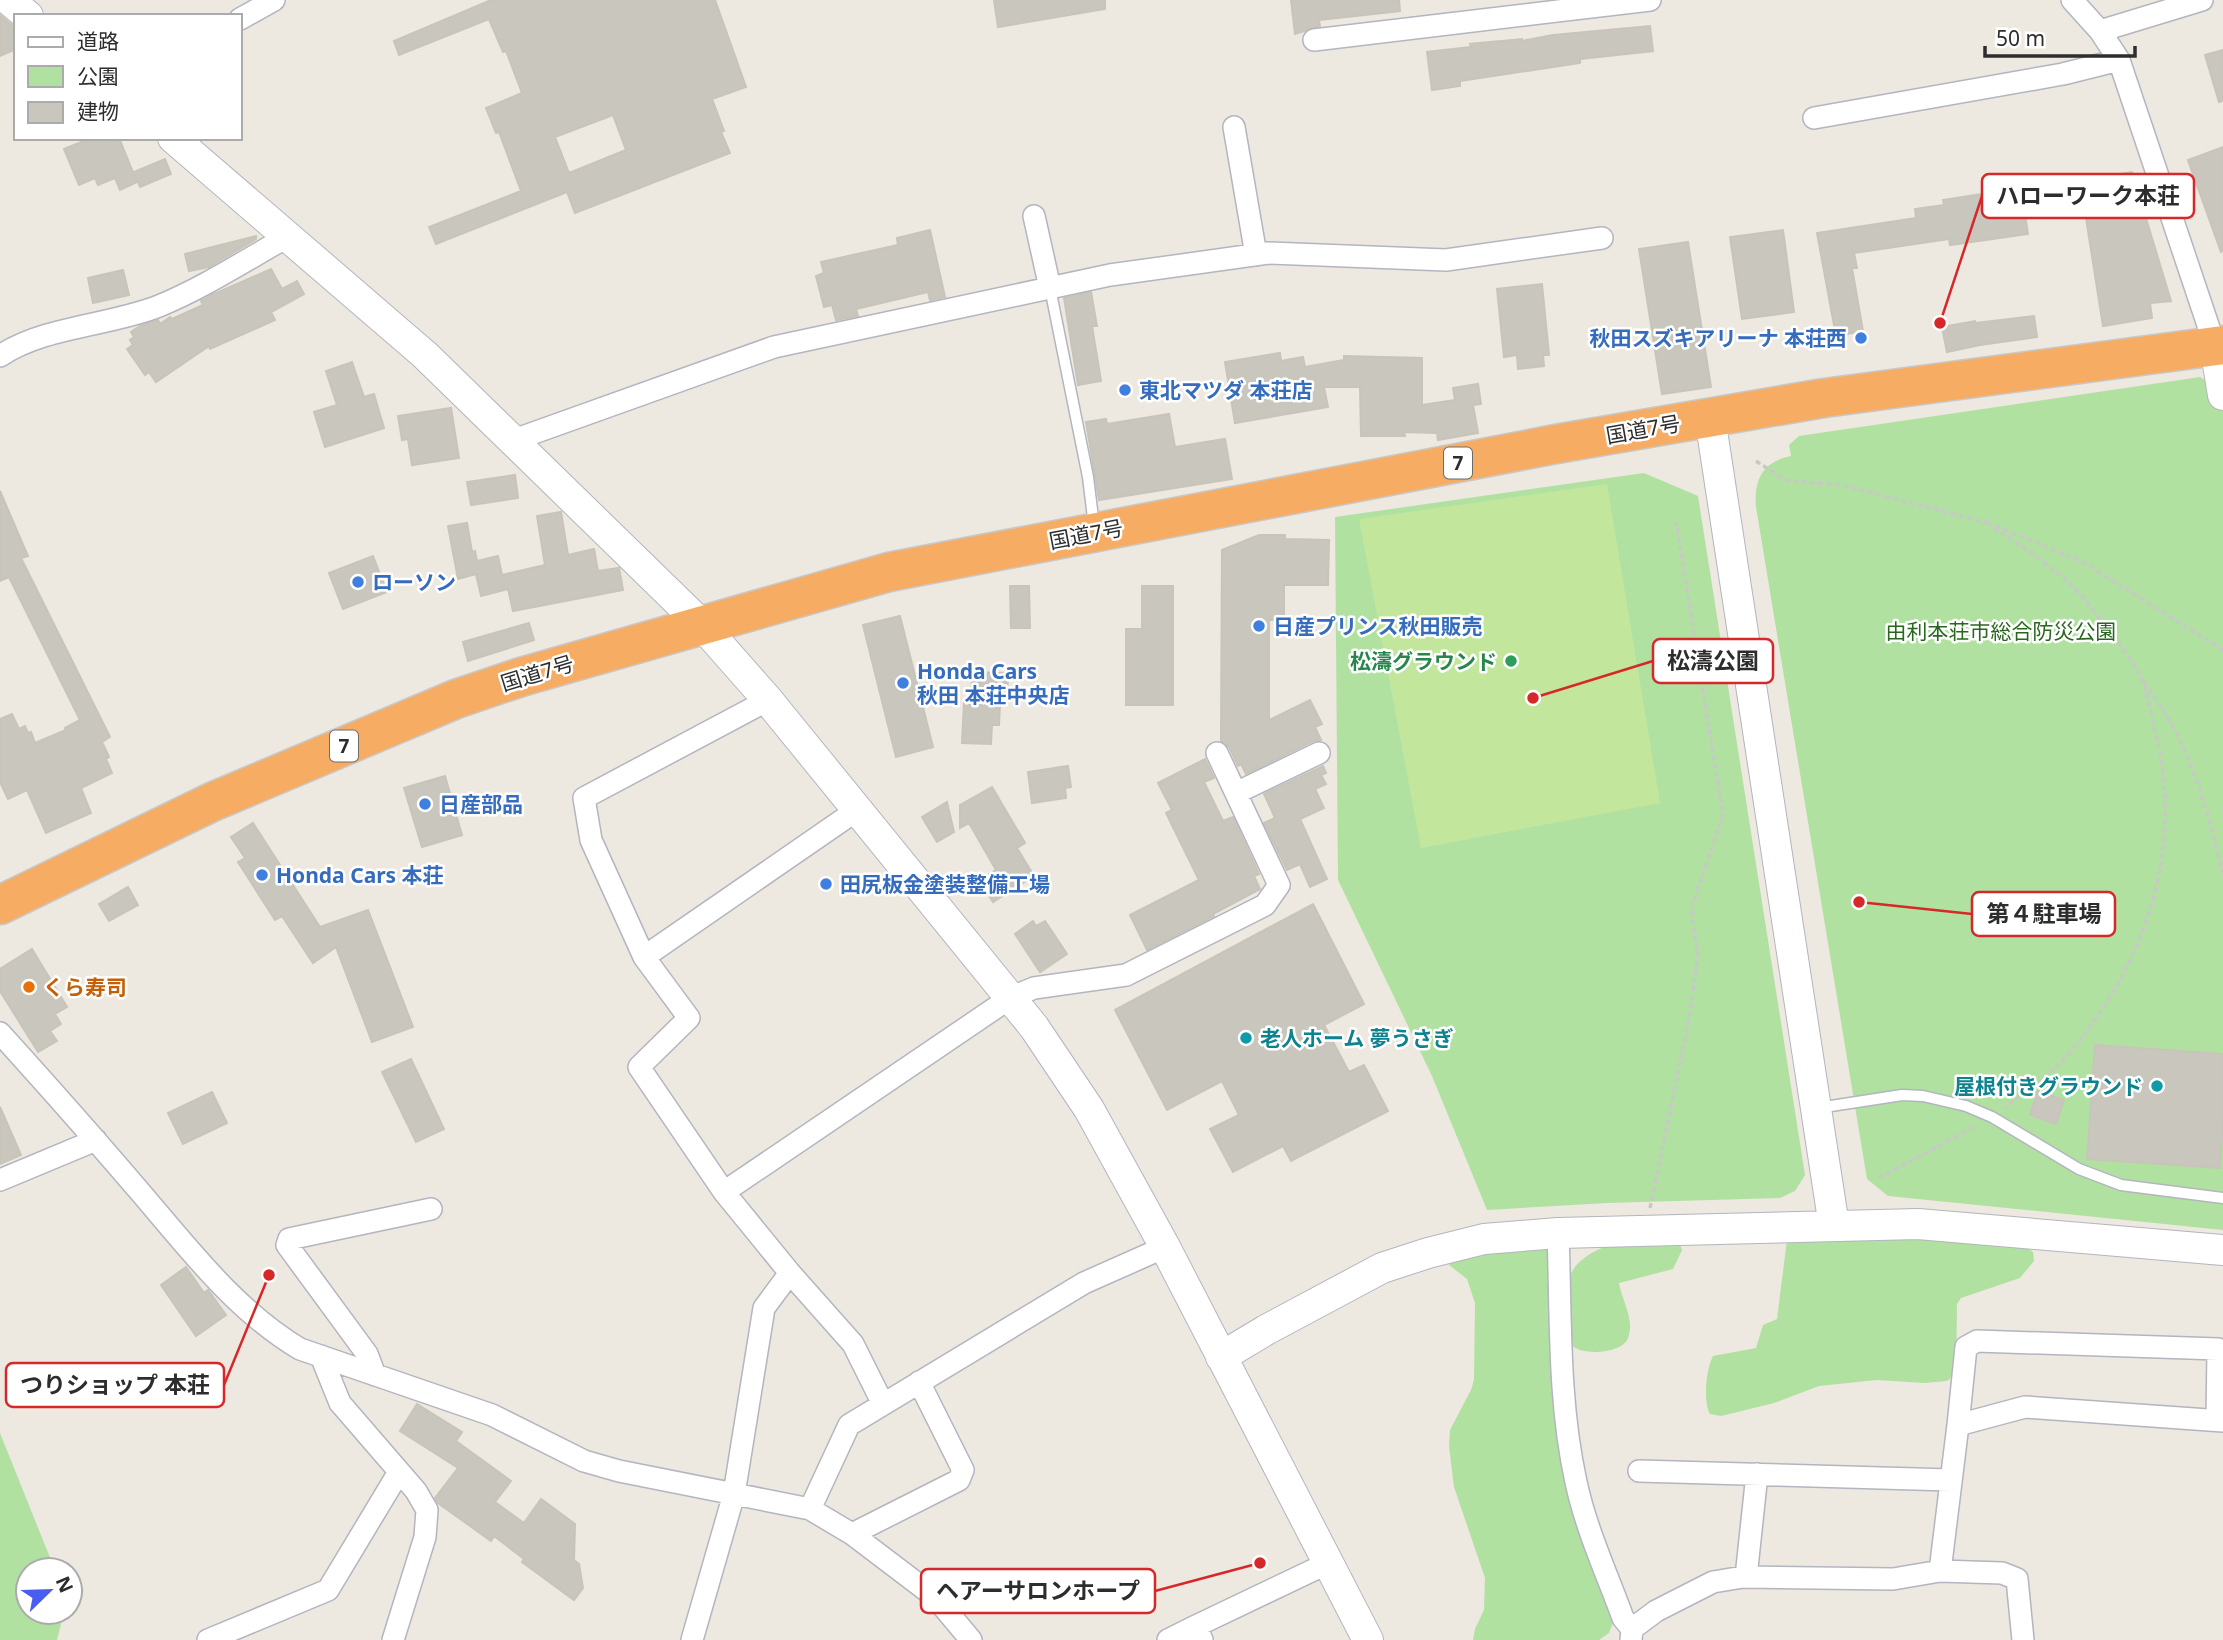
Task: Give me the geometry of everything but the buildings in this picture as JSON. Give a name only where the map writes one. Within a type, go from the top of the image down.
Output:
[{"type":"highway","name":"国道7号","points":[[2,897],[212,802],[456,699],[701,624],[889,572],[1556,444],[1824,398],[2219,346]]},
{"type":"street","points":[[9,0],[26,14]]},
{"type":"street","points":[[242,18],[274,0]]},
{"type":"street","points":[[1314,40],[1650,0]]},
{"type":"street","points":[[2072,0],[2100,32],[2119,60],[2219,346],[2223,395]]},
{"type":"street","points":[[2100,32],[2202,0]]},
{"type":"street","points":[[1814,118],[2063,74],[2119,60]]},
{"type":"street","points":[[1234,127],[1256,255]]},
{"type":"street","points":[[175,140],[425,355],[701,624],[768,700],[1034,1027],[1089,1109],[1165,1247],[1368,1640]]},
{"type":"street","points":[[1034,216],[1050,288]]},
{"type":"street","points":[[0,356],[16,346],[160,305],[287,237]]},
{"type":"street","points":[[514,440],[774,347],[1110,275],[1268,253],[1446,260],[1602,239]]},
{"type":"street","points":[[1710,418],[1834,1226]]},
{"type":"street","points":[[768,700],[584,798],[591,840],[644,957],[689,1018],[639,1067],[724,1192],[853,1344],[883,1404]]},
{"type":"street","points":[[724,1192],[1010,998],[1034,988],[1126,975],[1265,905],[1279,885],[1217,753]]},
{"type":"street","points":[[1236,793],[1319,753]]},
{"type":"street","points":[[644,957],[857,810]]},
{"type":"street","points":[[0,1033],[213,1276],[278,1336],[300,1349],[492,1415],[584,1461],[619,1471],[810,1509],[852,1534],[935,1597],[968,1639]]},
{"type":"street","points":[[0,1180],[96,1140]]},
{"type":"street","points":[[375,1375],[367,1354],[287,1245],[289,1239],[431,1209]]},
{"type":"street","points":[[1222,1357],[1301,1310],[1382,1268],[1484,1239],[1558,1233],[1918,1224],[2223,1250]]},
{"type":"street","points":[[1558,1233],[1566,1424],[1576,1484],[1592,1536],[1631,1635],[1656,1611],[1713,1582],[1746,1577],[1893,1579],[1940,1571],[2002,1573],[2017,1579],[2022,1640]]},
{"type":"street","points":[[810,1509],[849,1425],[1084,1283],[1165,1247]]},
{"type":"street","points":[[692,1640],[734,1494],[764,1308],[790,1273]]},
{"type":"street","points":[[1940,1571],[1966,1347],[1977,1341],[2220,1349],[2220,1420],[2025,1407],[1958,1426]]},
{"type":"street","points":[[321,1356],[340,1403],[416,1491],[427,1510],[425,1537],[393,1640]]},
{"type":"street","points":[[852,1534],[959,1480],[963,1470],[919,1382]]},
{"type":"street","points":[[1640,1471],[1950,1480]]},
{"type":"street","points":[[208,1640],[328,1590],[399,1472]]},
{"type":"street","points":[[1746,1577],[1757,1474]]},
{"type":"street","points":[[1168,1640],[1199,1633],[1328,1563]]},
{"type":"lane","points":[[1050,288],[1088,477],[1094,533]]},
{"type":"lane","points":[[1816,1108],[1902,1095],[1923,1096],[1966,1106],[1992,1117],[2079,1169],[2122,1185],[2223,1198]]},
{"type":"path","points":[[1756,461],[1785,480],[1841,485],[1987,523],[2083,562],[2223,650]]},
{"type":"path","points":[[1648,1217],[1689,1020],[1698,955],[1691,909],[1723,816],[1676,521]]},
{"type":"path","points":[[1987,523],[2037,557],[2072,586],[2112,635],[2141,677],[2172,726],[2195,778],[2215,839],[2223,874]]},
{"type":"path","points":[[1879,1178],[1992,1117],[2043,1079],[2069,1054],[2116,986],[2138,943],[2149,913],[2160,875],[2166,837],[2163,760],[2141,677]]},
{"type":"green space","name":"由利本荘市総合防災公園","points":[[2200,377],[2223,392],[2223,1230],[1888,1196],[1867,1179],[1756,507],[1759,481],[1773,463],[1791,456],[1789,445],[1799,436]]},
{"type":"green space","points":[[1644,473],[1698,496],[1805,1175],[1795,1191],[1780,1198],[1487,1210],[1432,1076],[1338,880],[1335,517]]},
{"type":"green space","name":"松濤グラウンド","points":[[1607,484],[1660,803],[1421,848],[1359,519]]},
{"type":"green space","points":[[1902,1238],[2026,1247],[2033,1252],[2034,1261],[2020,1278],[1961,1298],[1957,1304],[1956,1374],[1947,1381],[1924,1383],[1877,1380],[1819,1386],[1774,1403],[1721,1416],[1710,1414],[1706,1385],[1713,1356],[1756,1348],[1763,1325],[1777,1319],[1787,1240]]},
{"type":"green space","points":[[1611,1244],[1680,1244],[1682,1250],[1673,1269],[1619,1283],[1630,1324],[1628,1338],[1624,1343],[1618,1348],[1600,1352],[1582,1350],[1570,1343],[1568,1282],[1580,1261]]},
{"type":"green space","points":[[1542,1248],[1551,1252],[1558,1409],[1614,1620],[1609,1633],[1599,1640],[1473,1640],[1484,1610],[1485,1578],[1454,1487],[1449,1446],[1450,1430],[1474,1380],[1475,1303],[1467,1279],[1449,1265],[1451,1260],[1493,1251]]},
{"type":"green space","points":[[0,1433],[49,1556],[14,1556],[14,1626],[60,1626],[57,1640],[0,1640]]},
{"type":"place","name":"ハローワーク本荘","points":[[1940,323]]},
{"type":"place","name":"秋田スズキアリーナ 本荘西","points":[[1861,338]]},
{"type":"place","name":"東北マツダ 本荘店","points":[[1125,390]]},
{"type":"place","name":"ローソン","points":[[358,582]]},
{"type":"place","name":"日産プリンス秋田販売","points":[[1259,626]]},
{"type":"place","name":"松濤グラウンド","points":[[1511,661]]},
{"type":"place","name":"Honda Cars 秋田 本荘中央店","points":[[903,683]]},
{"type":"place","name":"松濤公園","points":[[1533,698]]},
{"type":"place","name":"日産部品","points":[[425,804]]},
{"type":"place","name":"Honda Cars 本荘","points":[[262,875]]},
{"type":"place","name":"田尻板金塗装整備工場","points":[[826,884]]},
{"type":"place","name":"第４駐車場","points":[[1859,902]]},
{"type":"place","name":"くら寿司","points":[[29,987]]},
{"type":"place","name":"老人ホーム 夢うさぎ","points":[[1246,1038]]},
{"type":"place","name":"屋根付きグラウンド","points":[[2157,1086]]},
{"type":"place","name":"つりショップ 本荘","points":[[269,1275]]},
{"type":"place","name":"ヘアーサロンホープ","points":[[1260,1563]]}]
